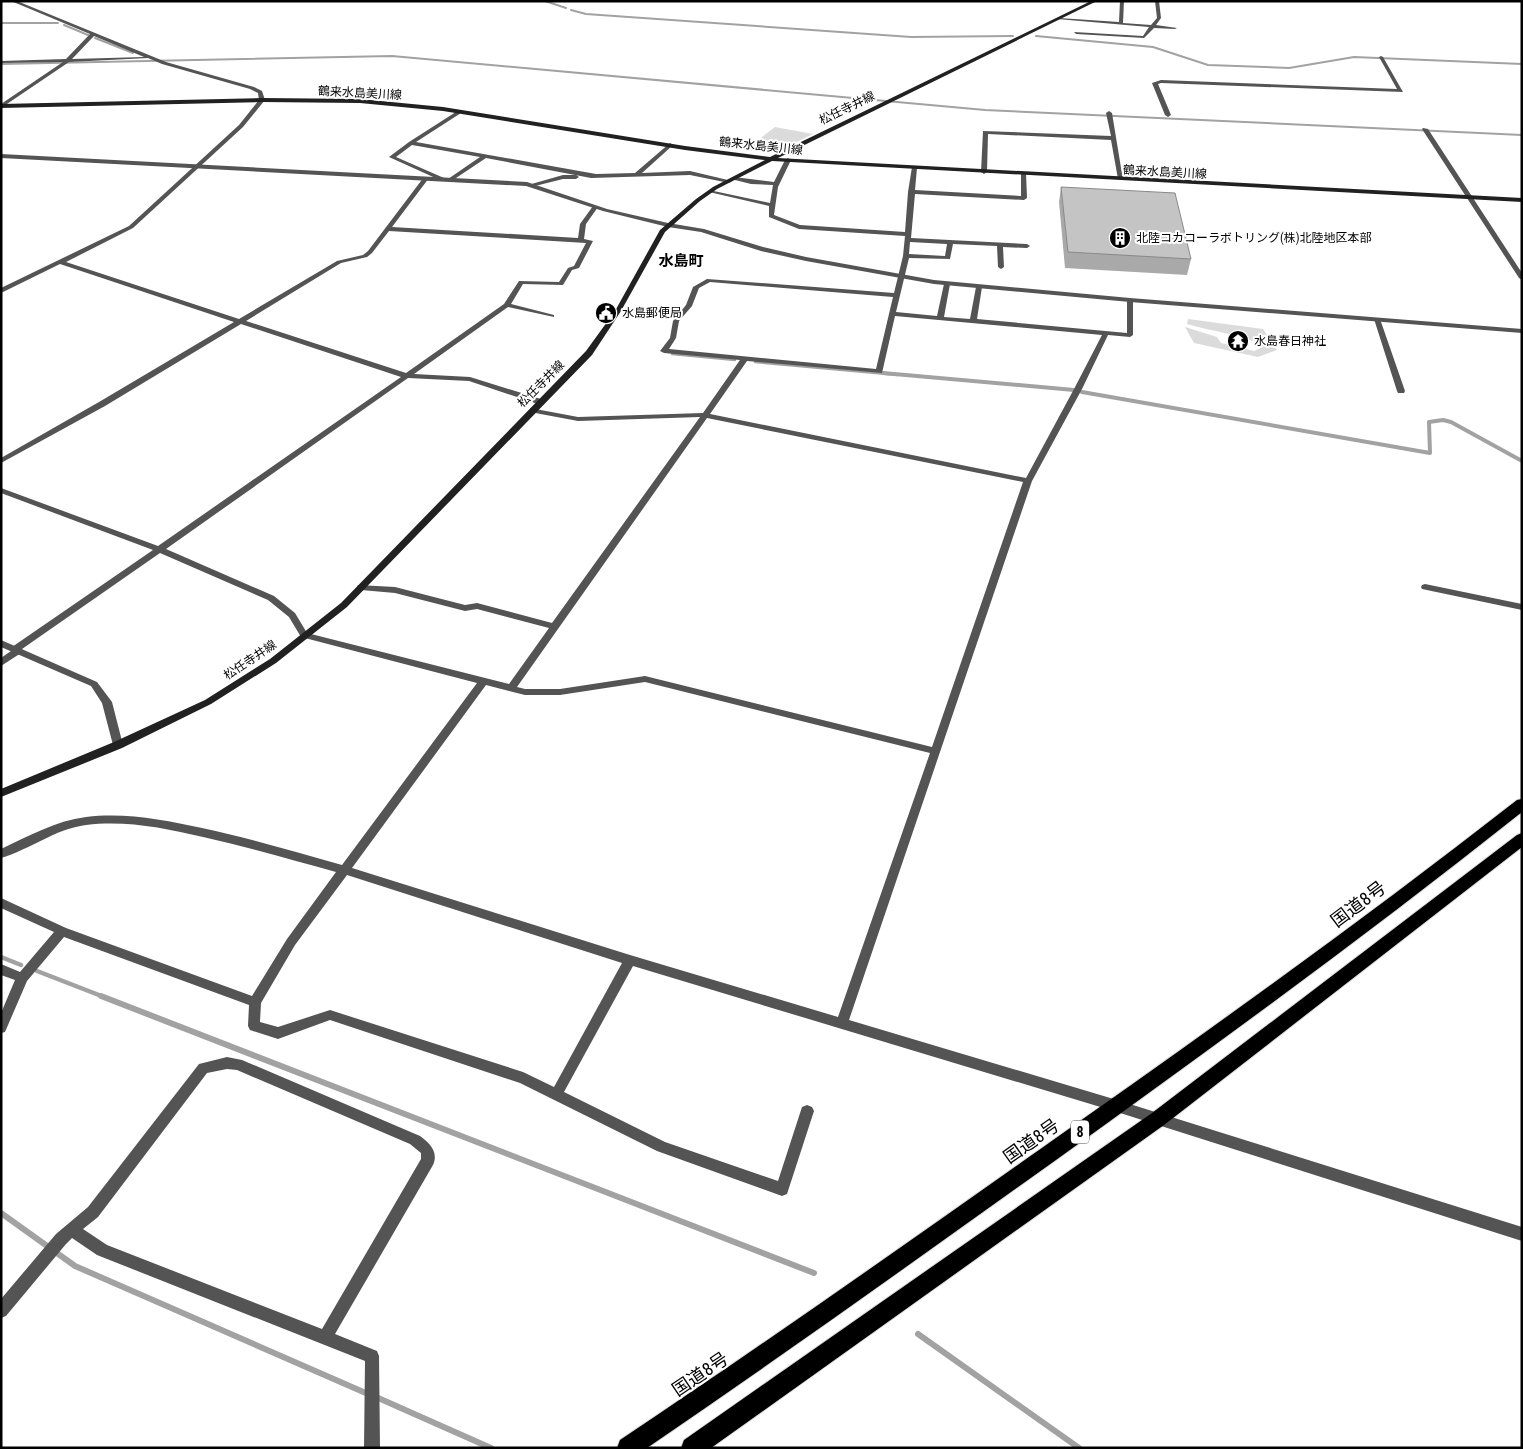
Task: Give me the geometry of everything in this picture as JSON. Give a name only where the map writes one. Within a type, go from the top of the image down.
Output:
[{"type":"highway","name":"国道8号","points":[[628,1448],[746,1369],[1117,1106],[1376,918],[1522,804]]},
{"type":"highway","name":"8","points":[[692,1448],[1158,1119],[1522,839]]},
{"type":"main road","name":"松任寺井線","points":[[1,793],[118,745],[208,702],[273,661],[344,605],[588,353],[613,318],[662,231],[711,191],[771,159],[1095,1]]},
{"type":"main road","name":"鶴来水島美川線","points":[[2,106],[262,100],[360,101],[459,112],[771,159],[1121,180],[1522,200]]},
{"type":"main road","points":[[794,148],[791,154],[803,161]]},
{"type":"main road","points":[[745,156],[754,162],[756,167]]},
{"type":"street","points":[[1,291],[131,227],[241,126],[262,100],[260,92],[252,88],[162,62],[92,35],[13,1]]},
{"type":"street","points":[[1121,24],[1122,1]]},
{"type":"street","points":[[1078,22],[1076,34],[1144,37],[1158,18],[1158,1]]},
{"type":"street","points":[[1059,19],[1078,22],[1175,28]]},
{"type":"street","points":[[2,106],[66,62],[92,35]]},
{"type":"street","points":[[1168,116],[1155,83],[1161,81],[1401,91],[1381,58]]},
{"type":"street","points":[[1,62],[154,59]]},
{"type":"street","points":[[442,179],[392,156],[459,112]]},
{"type":"street","points":[[1109,115],[1121,180]]},
{"type":"street","points":[[1426,131],[1522,278]]},
{"type":"street","points":[[984,172],[985,132],[1113,138]]},
{"type":"street","points":[[411,143],[597,176]]},
{"type":"street","points":[[636,175],[670,145]]},
{"type":"street","points":[[1,156],[531,185],[595,207],[668,225],[702,230],[751,246],[806,260],[947,284],[1522,331]]},
{"type":"street","points":[[450,180],[485,156]]},
{"type":"street","points":[[788,160],[777,184],[771,216],[799,227],[950,242],[1027,246]]},
{"type":"street","points":[[897,295],[709,280],[696,287],[689,306],[676,321],[673,338],[664,351],[879,371],[892,314],[897,295],[906,256],[914,168]]},
{"type":"street","points":[[531,185],[563,177],[690,173],[731,180],[777,184]]},
{"type":"street","points":[[912,192],[1024,198],[1024,174]]},
{"type":"street","points":[[1,461],[102,404],[339,262],[365,256],[426,178]]},
{"type":"street","points":[[740,198],[751,182]]},
{"type":"street","points":[[711,191],[772,204]]},
{"type":"street","points":[[581,240],[583,224],[595,207]]},
{"type":"street","points":[[1,663],[16,650],[157,549],[236,496],[507,305],[521,282],[561,284],[570,269],[577,267],[590,241],[387,229]]},
{"type":"street","points":[[906,256],[948,258],[950,242]]},
{"type":"street","points":[[1000,245],[1001,267]]},
{"type":"street","points":[[60,262],[406,376],[470,379],[541,402]]},
{"type":"street","points":[[940,318],[947,284]]},
{"type":"street","points":[[973,321],[979,287]]},
{"type":"street","points":[[892,314],[1130,335],[1130,300]]},
{"type":"street","points":[[507,305],[552,316]]},
{"type":"street","points":[[1377,319],[1400,391]]},
{"type":"street","points":[[842,1024],[1028,481],[1106,333]]},
{"type":"street","points":[[512,687],[745,359]]},
{"type":"street","points":[[533,410],[578,419],[706,414],[1028,481]]},
{"type":"street","points":[[1,490],[157,549],[271,598],[292,615],[304,635],[483,682],[512,687],[525,692],[543,693],[645,679],[935,751]]},
{"type":"street","points":[[361,587],[395,590],[466,608],[477,606],[555,627]]},
{"type":"street","points":[[1425,587],[1522,607]]},
{"type":"street","points":[[1,643],[94,684],[107,702],[118,745]]},
{"type":"street","points":[[483,682],[291,942],[255,1002],[254,1026],[278,1033],[330,1014],[523,1078],[662,1147],[782,1189],[807,1111]]},
{"type":"street","points":[[1,854],[55,828],[86,821],[129,820],[170,825],[237,840],[344,870],[630,960],[1117,1106],[1522,1234]]},
{"type":"street","points":[[1,903],[62,932],[255,1002]]},
{"type":"street","points":[[1,1028],[22,978],[62,932]]},
{"type":"street","points":[[556,1095],[630,960]]},
{"type":"street","points":[[1,969],[22,978]]},
{"type":"street","points":[[1,1311],[66,1234],[93,1212],[203,1068],[226,1063],[238,1064],[415,1140],[427,1150],[428,1160],[325,1338]]},
{"type":"street","points":[[66,1234],[102,1250],[372,1356],[372,1448]]},
{"type":"shaded area","points":[[775,127],[813,134],[782,149],[744,151]]},
{"type":"shaded area","points":[[1188,319],[1263,329],[1277,350],[1258,357],[1194,343],[1185,327],[1217,337],[1221,343],[1254,351],[1265,346],[1236,336],[1187,324]]},
{"type":"building","name":"北陸コカコーラボトリング(株)北陸地区本部","points":[[1061,187],[1175,193],[1191,259],[1068,252]]},
{"type":"waterway","points":[[545,1],[566,8]]},
{"type":"waterway","points":[[571,10],[586,14],[911,37],[1013,36]]},
{"type":"waterway","points":[[1,23],[58,23]]},
{"type":"waterway","points":[[64,25],[88,35]]},
{"type":"waterway","points":[[1036,36],[1153,47],[1208,65],[1289,68],[1354,57],[1522,64]]},
{"type":"waterway","points":[[95,38],[133,53]]},
{"type":"waterway","points":[[1,64],[392,56],[985,110],[1522,135]]},
{"type":"waterway","points":[[672,354],[735,360]]},
{"type":"waterway","points":[[755,362],[898,375]]},
{"type":"waterway","points":[[883,373],[1074,390]]},
{"type":"waterway","points":[[1082,392],[1430,453],[1429,422],[1443,420],[1451,422],[1522,461]]},
{"type":"waterway","points":[[1,957],[21,965]]},
{"type":"waterway","points":[[37,971],[104,997]]},
{"type":"waterway","points":[[101,996],[814,1273]]},
{"type":"waterway","points":[[1,1213],[75,1266],[368,1394]]},
{"type":"waterway","points":[[918,1334],[1079,1448]]},
{"type":"waterway","points":[[376,1397],[491,1448]]},
{"type":"place","name":"北陸コカコーラボトリング(株)北陸地区本部","points":[[1120,238]]},
{"type":"place","name":"水島郵便局","points":[[606,313]]},
{"type":"place","name":"水島春日神社","points":[[1238,341]]},
{"type":"district","name":"水島町","points":[[681,261]]}]
